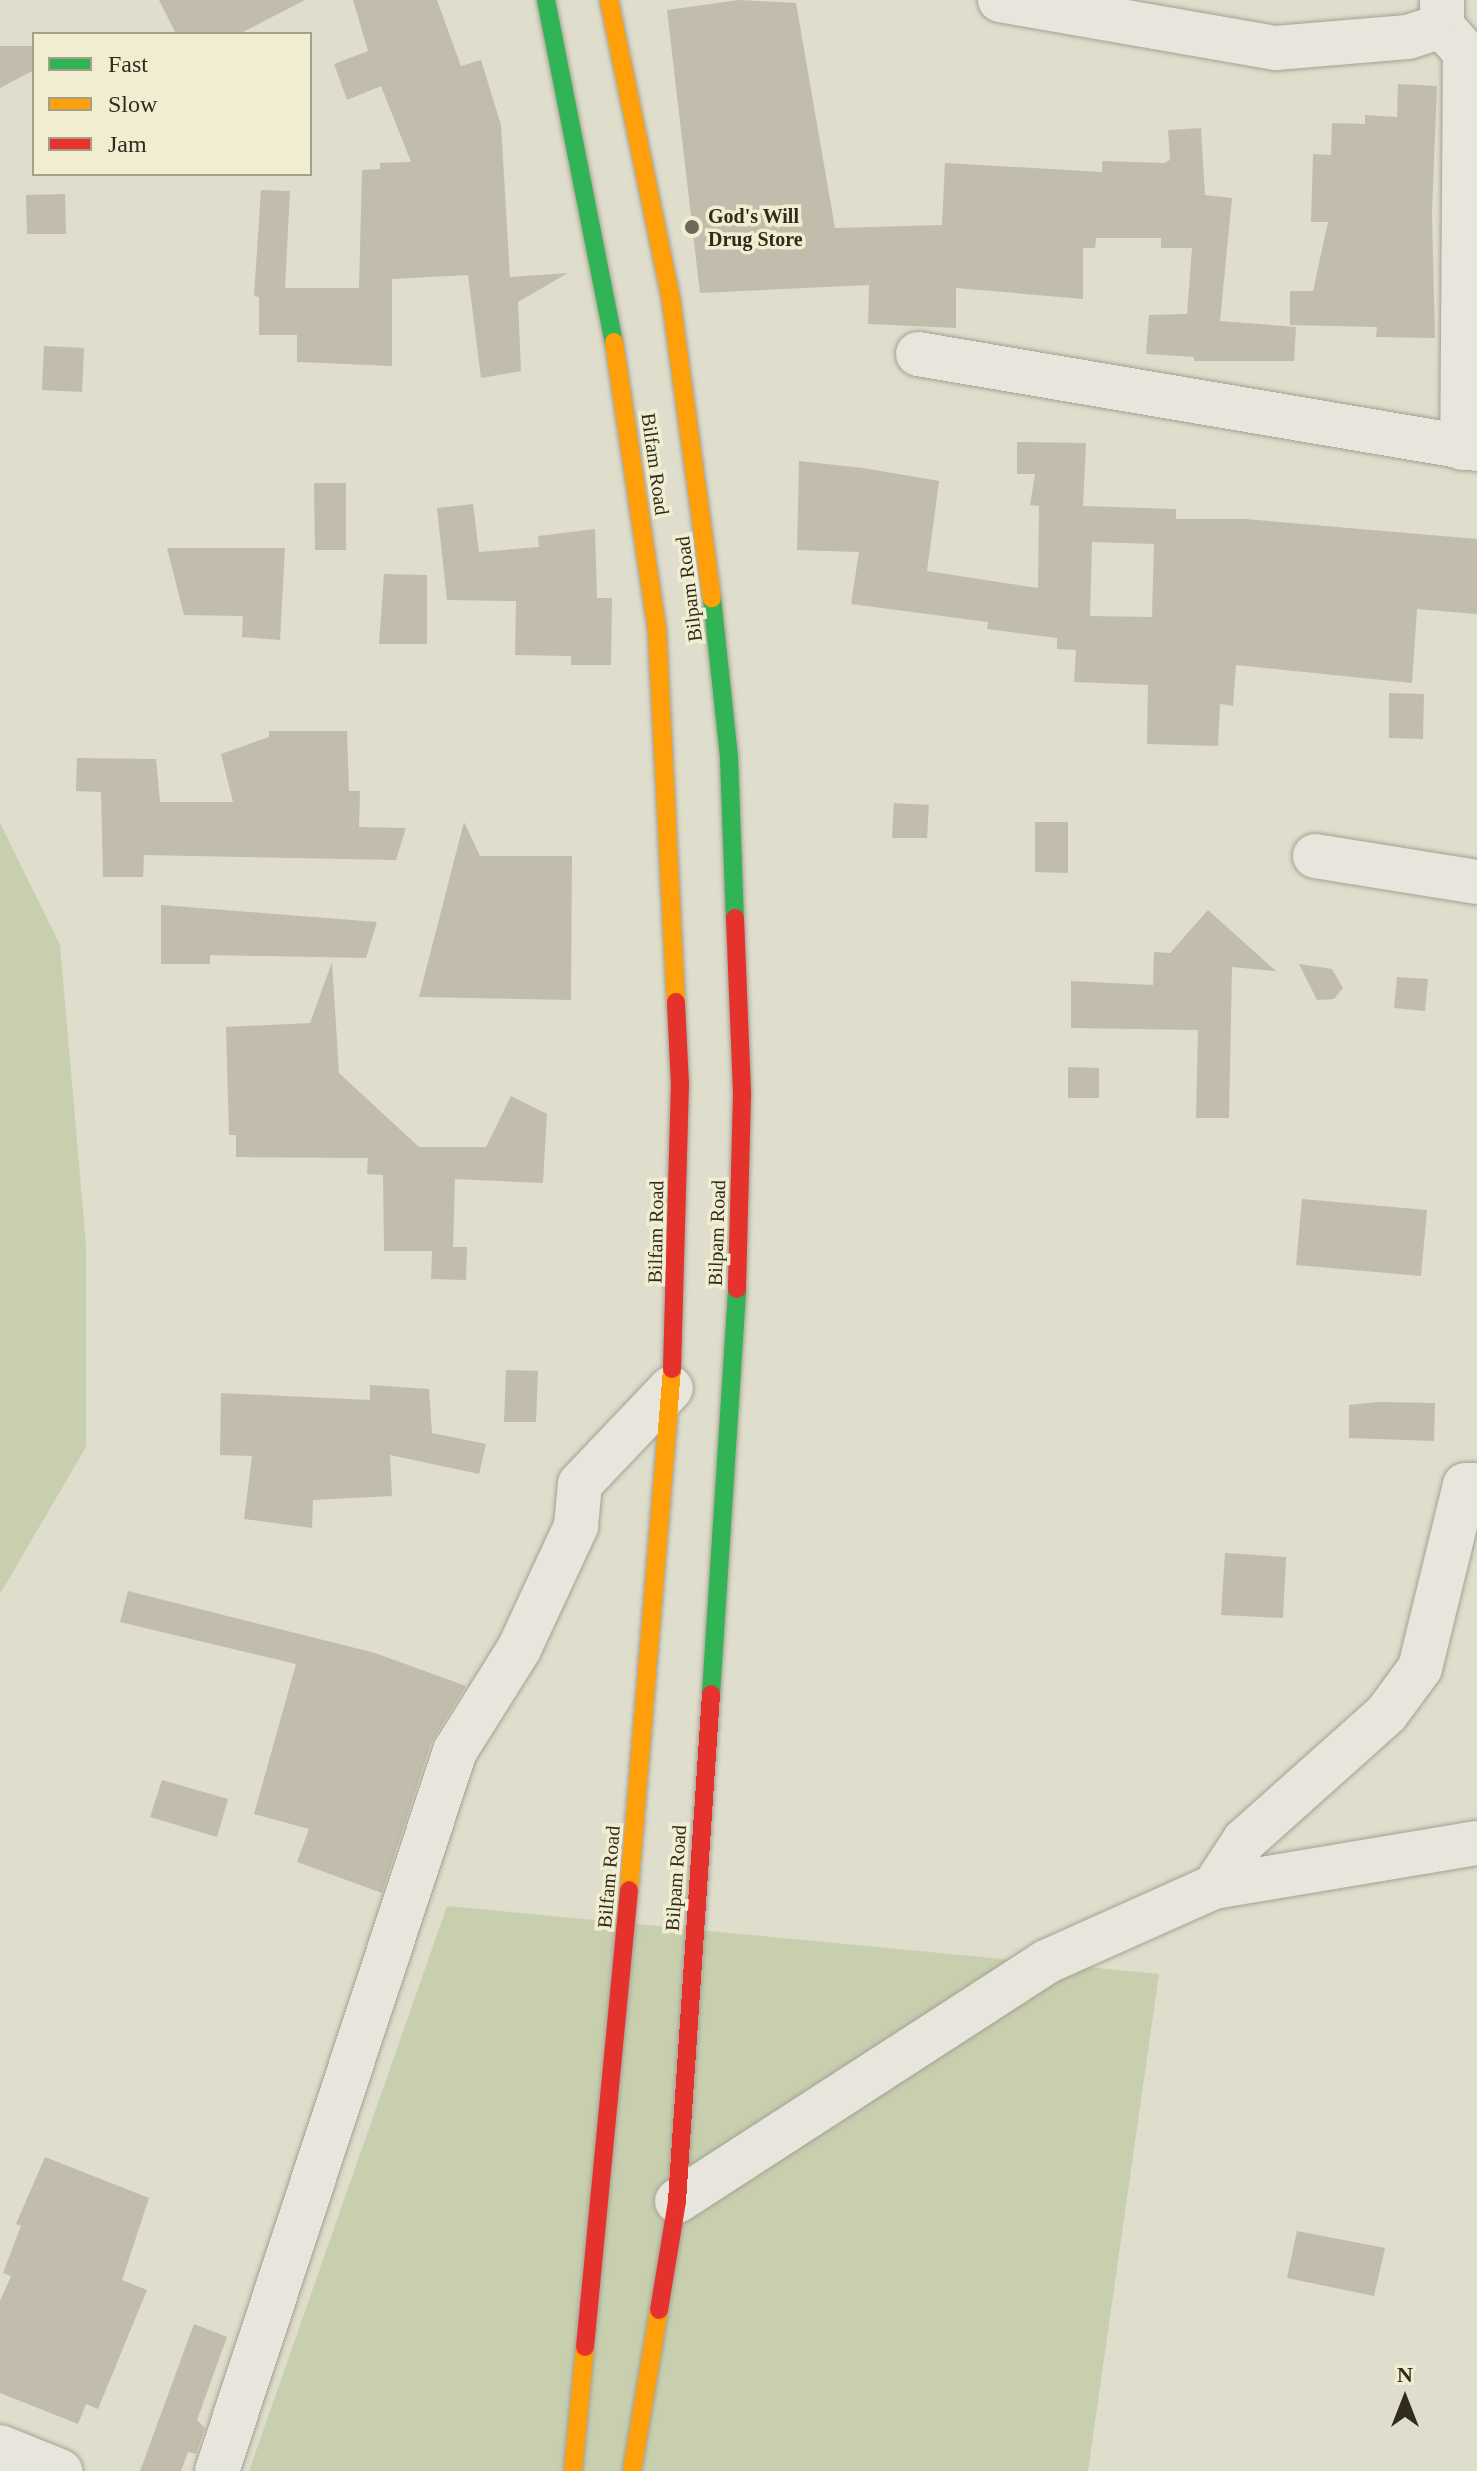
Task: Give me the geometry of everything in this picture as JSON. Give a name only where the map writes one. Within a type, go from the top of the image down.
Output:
[{"type":"main road","name":"Bilfam Road","points":[[546,0],[616,354],[657,629],[680,1085],[671,1388],[648,1689],[573,2471]]},
{"type":"main road","name":"Bilpam Road","points":[[609,0],[671,300],[710,577],[729,758],[739,945],[742,1095],[736,1319],[677,2201],[632,2471]]},
{"type":"street","points":[[918,354],[1469,449],[1457,33],[1276,48],[1000,0]]},
{"type":"street","points":[[1315,856],[1477,882]]},
{"type":"street","points":[[246,2471],[217,2471],[358,2108],[455,1751],[526,1635],[576,1526],[580,1484],[671,1388]]},
{"type":"street","points":[[1214,1887],[1244,1841],[1387,1713],[1420,1668],[1465,1485],[1477,1485]]},
{"type":"street","points":[[677,2201],[1046,1962],[1214,1887],[1477,1843]]},
{"type":"street","points":[[0,2447],[60,2471]]},
{"type":"green space","points":[[0,823],[60,945],[86,1245],[86,1447],[0,1594]]},
{"type":"green space","points":[[447,1906],[1159,1974],[1088,2471],[249,2471]]},
{"type":"building","points":[[159,0],[305,0],[243,32],[175,32]]},
{"type":"building","points":[[353,0],[437,0],[461,66],[481,60],[501,125],[510,277],[568,273],[518,302],[521,371],[481,378],[468,275],[392,279],[392,366],[297,362],[297,335],[259,335],[259,297],[254,296],[261,190],[290,191],[285,288],[359,288],[362,170],[380,169],[380,163],[411,162],[381,86],[347,100],[334,64],[368,51]]},
{"type":"building","points":[[739,0],[796,3],[835,228],[942,225],[945,163],[1102,172],[1102,161],[1164,163],[1170,160],[1168,130],[1201,128],[1205,195],[1232,198],[1220,321],[1296,327],[1294,361],[1194,361],[1194,357],[1146,354],[1149,315],[1187,314],[1192,248],[1161,248],[1161,238],[1096,238],[1095,248],[1083,248],[1083,299],[956,288],[956,328],[868,324],[869,285],[700,293],[667,10]]},
{"type":"building","points":[[0,46],[32,46],[32,71],[0,88]]},
{"type":"building","points":[[1398,84],[1437,86],[1432,212],[1435,338],[1376,337],[1377,327],[1290,325],[1290,291],[1313,291],[1328,222],[1311,222],[1313,154],[1331,155],[1332,123],[1365,124],[1365,115],[1397,117]]},
{"type":"building","points":[[65,194],[66,234],[27,234],[26,195]]},
{"type":"building","points":[[44,346],[84,348],[82,392],[42,390]]},
{"type":"building","points":[[1017,442],[1086,443],[1083,506],[1176,509],[1176,519],[1245,519],[1477,539],[1477,614],[1417,609],[1412,683],[1236,665],[1233,706],[1220,704],[1218,746],[1147,744],[1148,685],[1074,682],[1076,650],[1057,649],[1057,638],[987,629],[988,622],[851,604],[859,552],[797,550],[799,461],[863,468],[939,481],[927,571],[1038,588],[1039,506],[1030,505],[1035,474],[1017,474]],"holes":[[[1092,542],[1154,544],[1152,617],[1090,616]]]},
{"type":"building","points":[[314,483],[346,483],[346,550],[315,550]]},
{"type":"building","points":[[473,504],[479,552],[539,547],[538,536],[595,529],[597,598],[612,598],[611,665],[571,665],[571,656],[515,655],[516,601],[447,600],[437,508]]},
{"type":"building","points":[[167,548],[285,548],[280,640],[242,637],[243,616],[184,615]]},
{"type":"building","points":[[384,574],[427,575],[427,644],[379,644]]},
{"type":"building","points":[[1389,693],[1424,694],[1423,739],[1389,738]]},
{"type":"building","points":[[269,731],[347,731],[349,791],[360,791],[359,827],[406,828],[396,860],[144,855],[143,877],[103,877],[101,792],[76,791],[77,758],[156,759],[160,802],[233,802],[221,754],[269,737]]},
{"type":"building","points":[[894,803],[929,805],[927,838],[892,838]]},
{"type":"building","points":[[464,822],[480,856],[572,856],[571,1000],[419,997]]},
{"type":"building","points":[[1035,822],[1068,822],[1068,873],[1035,872]]},
{"type":"building","points":[[161,905],[377,922],[366,958],[210,955],[210,964],[161,964]]},
{"type":"building","points":[[1208,910],[1276,971],[1232,967],[1229,1118],[1196,1118],[1198,1030],[1071,1028],[1071,981],[1153,985],[1154,952],[1170,953]]},
{"type":"building","points":[[332,962],[339,1073],[419,1147],[486,1147],[511,1096],[547,1114],[543,1183],[455,1179],[453,1247],[467,1247],[466,1280],[431,1279],[432,1251],[384,1251],[383,1175],[367,1174],[368,1158],[236,1157],[236,1135],[229,1135],[226,1027],[310,1023]]},
{"type":"building","points":[[1299,964],[1332,969],[1343,988],[1334,999],[1317,1000]]},
{"type":"building","points":[[1397,977],[1428,979],[1425,1011],[1394,1008]]},
{"type":"building","points":[[1068,1067],[1099,1068],[1099,1098],[1068,1098]]},
{"type":"building","points":[[1302,1199],[1427,1210],[1421,1276],[1296,1265]]},
{"type":"building","points":[[506,1370],[538,1371],[536,1422],[504,1422]]},
{"type":"building","points":[[370,1385],[429,1389],[432,1433],[486,1444],[479,1474],[390,1455],[392,1496],[313,1500],[312,1528],[244,1519],[252,1456],[220,1455],[221,1393],[370,1400]]},
{"type":"building","points":[[1435,1403],[1434,1441],[1349,1438],[1349,1405]]},
{"type":"building","points":[[1225,1553],[1286,1557],[1283,1618],[1221,1615]]},
{"type":"building","points":[[128,1591],[375,1653],[466,1686],[431,1743],[382,1893],[297,1862],[309,1829],[254,1814],[296,1664],[120,1622]]},
{"type":"building","points":[[162,1780],[228,1799],[217,1837],[150,1817]]},
{"type":"building","points":[[45,2157],[149,2198],[122,2280],[147,2290],[98,2409],[86,2404],[78,2424],[0,2393],[0,2301],[11,2276],[3,2273],[21,2226],[16,2224]]},
{"type":"building","points":[[1297,2231],[1385,2248],[1374,2296],[1287,2278]]},
{"type":"building","points":[[194,2324],[227,2337],[197,2420],[205,2428],[196,2454],[188,2452],[181,2471],[140,2471]]},
{"type":"traffic: fast","points":[[546,0],[614,342]]},
{"type":"traffic: fast","points":[[712,598],[729,758],[735,918]]},
{"type":"traffic: fast","points":[[711,1694],[737,1289]]},
{"type":"traffic: slow","points":[[609,0],[671,300],[712,598]]},
{"type":"traffic: slow","points":[[614,342],[657,629],[676,1002]]},
{"type":"traffic: slow","points":[[629,1890],[672,1369]]},
{"type":"traffic: slow","points":[[632,2471],[659,2310]]},
{"type":"traffic: slow","points":[[573,2471],[585,2347]]},
{"type":"traffic: jam","points":[[735,918],[742,1095],[737,1289]]},
{"type":"traffic: jam","points":[[672,1369],[680,1085],[676,1002]]},
{"type":"traffic: jam","points":[[659,2310],[677,2201],[711,1694]]},
{"type":"traffic: jam","points":[[585,2347],[629,1890]]},
{"type":"place","name":"God's Will Drug Store","points":[[692,227]]}]
